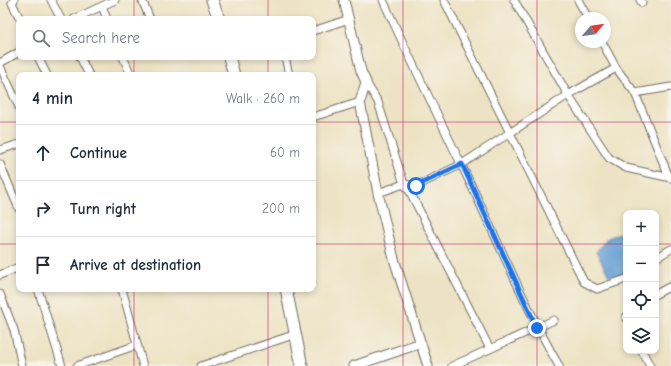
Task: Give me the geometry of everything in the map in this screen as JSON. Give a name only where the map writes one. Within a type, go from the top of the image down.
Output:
[{"type":"highway","points":[[212,0],[218,16]]},
{"type":"highway","points":[[230,60],[233,72]]},
{"type":"highway","points":[[287,292],[302,366]]},
{"type":"main road","points":[[344,0],[361,71],[366,82],[360,102],[378,193],[394,259],[428,366]]},
{"type":"main road","points":[[359,365],[421,343]]},
{"type":"street","points":[[14,0],[12,2],[19,16]]},
{"type":"street","points":[[52,0],[60,16]]},
{"type":"street","points":[[80,16],[115,0]]},
{"type":"street","points":[[142,0],[149,16]]},
{"type":"street","points":[[383,0],[411,64],[462,164],[537,328],[559,366]]},
{"type":"street","points":[[444,0],[511,132],[584,282],[597,289],[623,280]]},
{"type":"street","points":[[514,0],[568,95],[609,158],[626,168],[670,178]]},
{"type":"street","points":[[578,0],[585,12]]},
{"type":"street","points":[[102,6],[107,16]]},
{"type":"street","points":[[316,31],[349,19]]},
{"type":"street","points":[[605,48],[616,68],[635,93],[670,178]]},
{"type":"street","points":[[16,54],[0,65],[16,100]]},
{"type":"street","points":[[40,60],[46,72]]},
{"type":"street","points":[[82,60],[88,72]]},
{"type":"street","points":[[124,60],[130,72]]},
{"type":"street","points":[[286,60],[288,72]]},
{"type":"street","points":[[378,193],[404,184],[416,186],[462,164],[568,95],[616,68]]},
{"type":"street","points":[[366,82],[378,102],[404,184],[410,192],[490,349]]},
{"type":"street","points":[[635,93],[671,87]]},
{"type":"street","points":[[316,116],[360,102]]},
{"type":"street","points":[[0,150],[16,145]]},
{"type":"street","points":[[0,164],[16,202]]},
{"type":"street","points":[[659,256],[671,249]]},
{"type":"street","points":[[0,275],[16,268]]},
{"type":"street","points":[[659,292],[671,286]]},
{"type":"street","points":[[39,292],[62,366]]},
{"type":"street","points":[[123,292],[143,366]]},
{"type":"street","points":[[0,294],[14,330],[22,366]]},
{"type":"street","points":[[452,366],[554,320]]},
{"type":"street","points":[[201,366],[296,334]]},
{"type":"street","points":[[77,366],[137,345]]},
{"type":"street","points":[[644,354],[650,366]]},
{"type":"water","points":[[623,231],[623,274],[609,276],[596,252],[606,239]]},
{"type":"route","points":[[416,186],[462,164],[537,328]]}]
